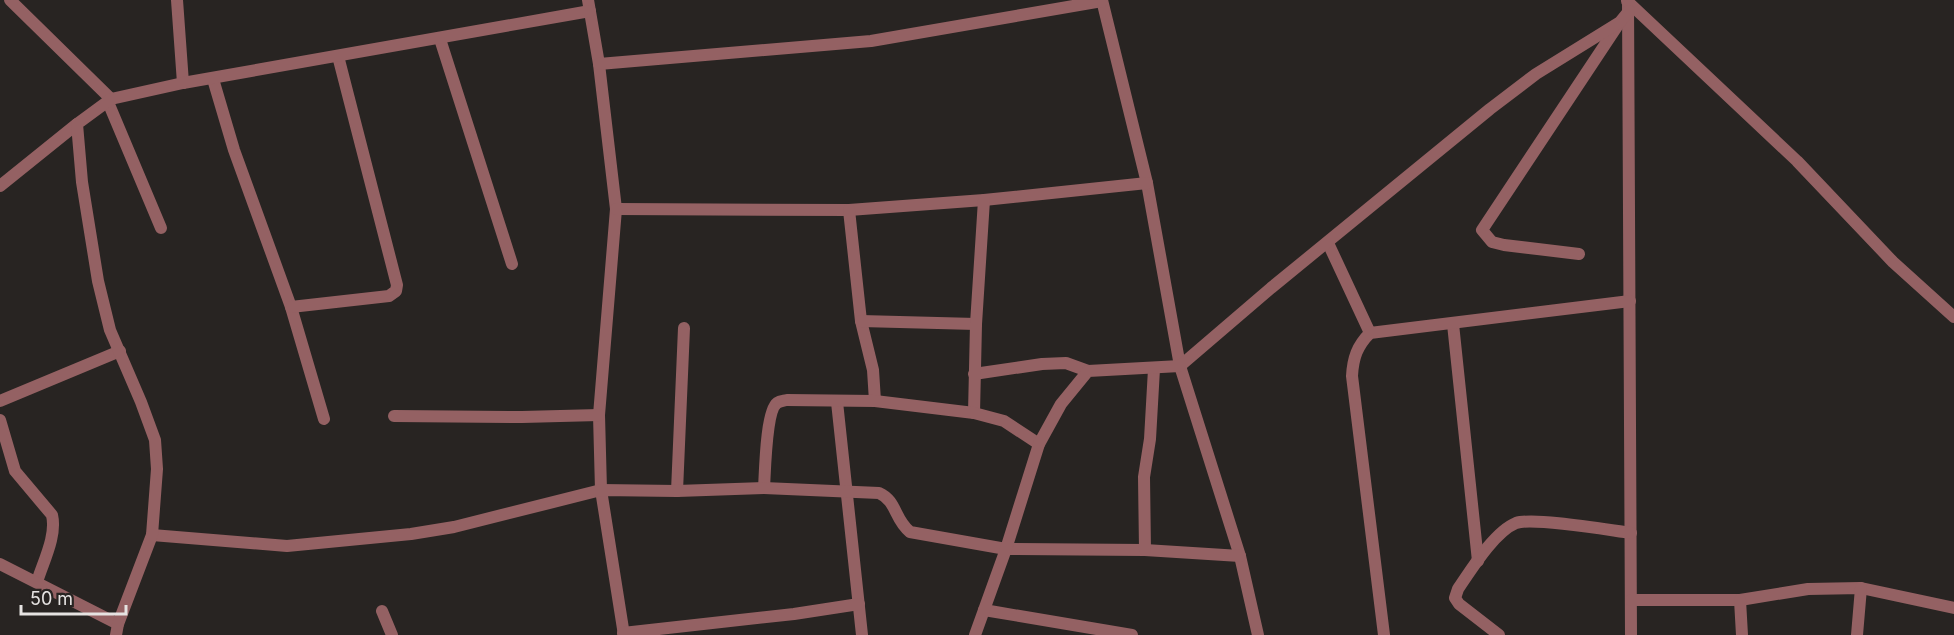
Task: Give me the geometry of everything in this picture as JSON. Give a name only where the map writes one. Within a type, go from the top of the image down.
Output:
[{"type":"street","points":[[10,0],[110,101],[161,228]]},
{"type":"street","points":[[177,0],[183,83]]},
{"type":"street","points":[[599,64],[872,41],[1102,1],[1147,183],[1180,366],[1240,556],[1258,635]]},
{"type":"street","points":[[1579,254],[1503,245],[1492,242],[1482,230],[1620,22],[1628,3]]},
{"type":"street","points":[[1628,3],[1631,635]]},
{"type":"street","points":[[1628,3],[1797,161],[1893,262],[1954,317]]},
{"type":"street","points":[[0,186],[77,124],[110,101],[183,83],[440,39],[589,5],[599,64],[616,209],[599,415],[601,490],[624,634],[859,604]]},
{"type":"street","points":[[974,374],[1042,364],[1066,363],[1088,371],[1180,366],[1271,288],[1536,74],[1620,22]]},
{"type":"street","points":[[440,39],[512,264]]},
{"type":"street","points":[[291,307],[389,296],[396,291],[398,285],[338,56]]},
{"type":"street","points":[[213,79],[234,150],[291,307],[324,419]]},
{"type":"street","points":[[0,564],[37,582],[117,630],[152,535],[157,469],[155,440],[110,330],[98,281],[82,182],[77,124]]},
{"type":"street","points":[[616,209],[849,210],[984,200],[1147,183]]},
{"type":"street","points":[[974,413],[976,324],[984,200]]},
{"type":"street","points":[[849,210],[861,321],[873,370],[875,401]]},
{"type":"street","points":[[1328,243],[1370,333]]},
{"type":"street","points":[[1384,635],[1352,376],[1353,356],[1363,340],[1370,333],[1630,301]]},
{"type":"street","points":[[861,321],[976,324]]},
{"type":"street","points":[[1453,324],[1478,561]]},
{"type":"street","points":[[677,491],[684,328]]},
{"type":"street","points":[[0,401],[120,351]]},
{"type":"street","points":[[1144,550],[1144,477],[1150,440],[1154,369]]},
{"type":"street","points":[[975,635],[1006,549],[1039,444],[1061,404],[1088,371]]},
{"type":"street","points":[[764,488],[772,411],[777,403],[787,400],[875,401],[974,413],[1004,421],[1039,444]]},
{"type":"street","points":[[837,402],[862,635]]},
{"type":"street","points":[[394,416],[599,415]]},
{"type":"street","points":[[0,420],[15,471],[52,515],[54,523],[37,582]]},
{"type":"street","points":[[152,535],[287,546],[411,534],[454,527],[601,490],[677,491],[764,488],[879,493],[887,496],[893,504],[901,525],[910,532],[1006,549],[1144,550],[1240,556]]},
{"type":"street","points":[[1499,635],[1455,598],[1458,589],[1501,533],[1516,523],[1534,521],[1631,533]]},
{"type":"street","points":[[1631,600],[1740,600],[1808,590],[1861,588],[1954,608]]},
{"type":"street","points":[[1857,635],[1861,588]]},
{"type":"street","points":[[1740,600],[1742,635]]},
{"type":"street","points":[[984,610],[1132,635]]},
{"type":"street","points":[[382,611],[392,635]]}]
